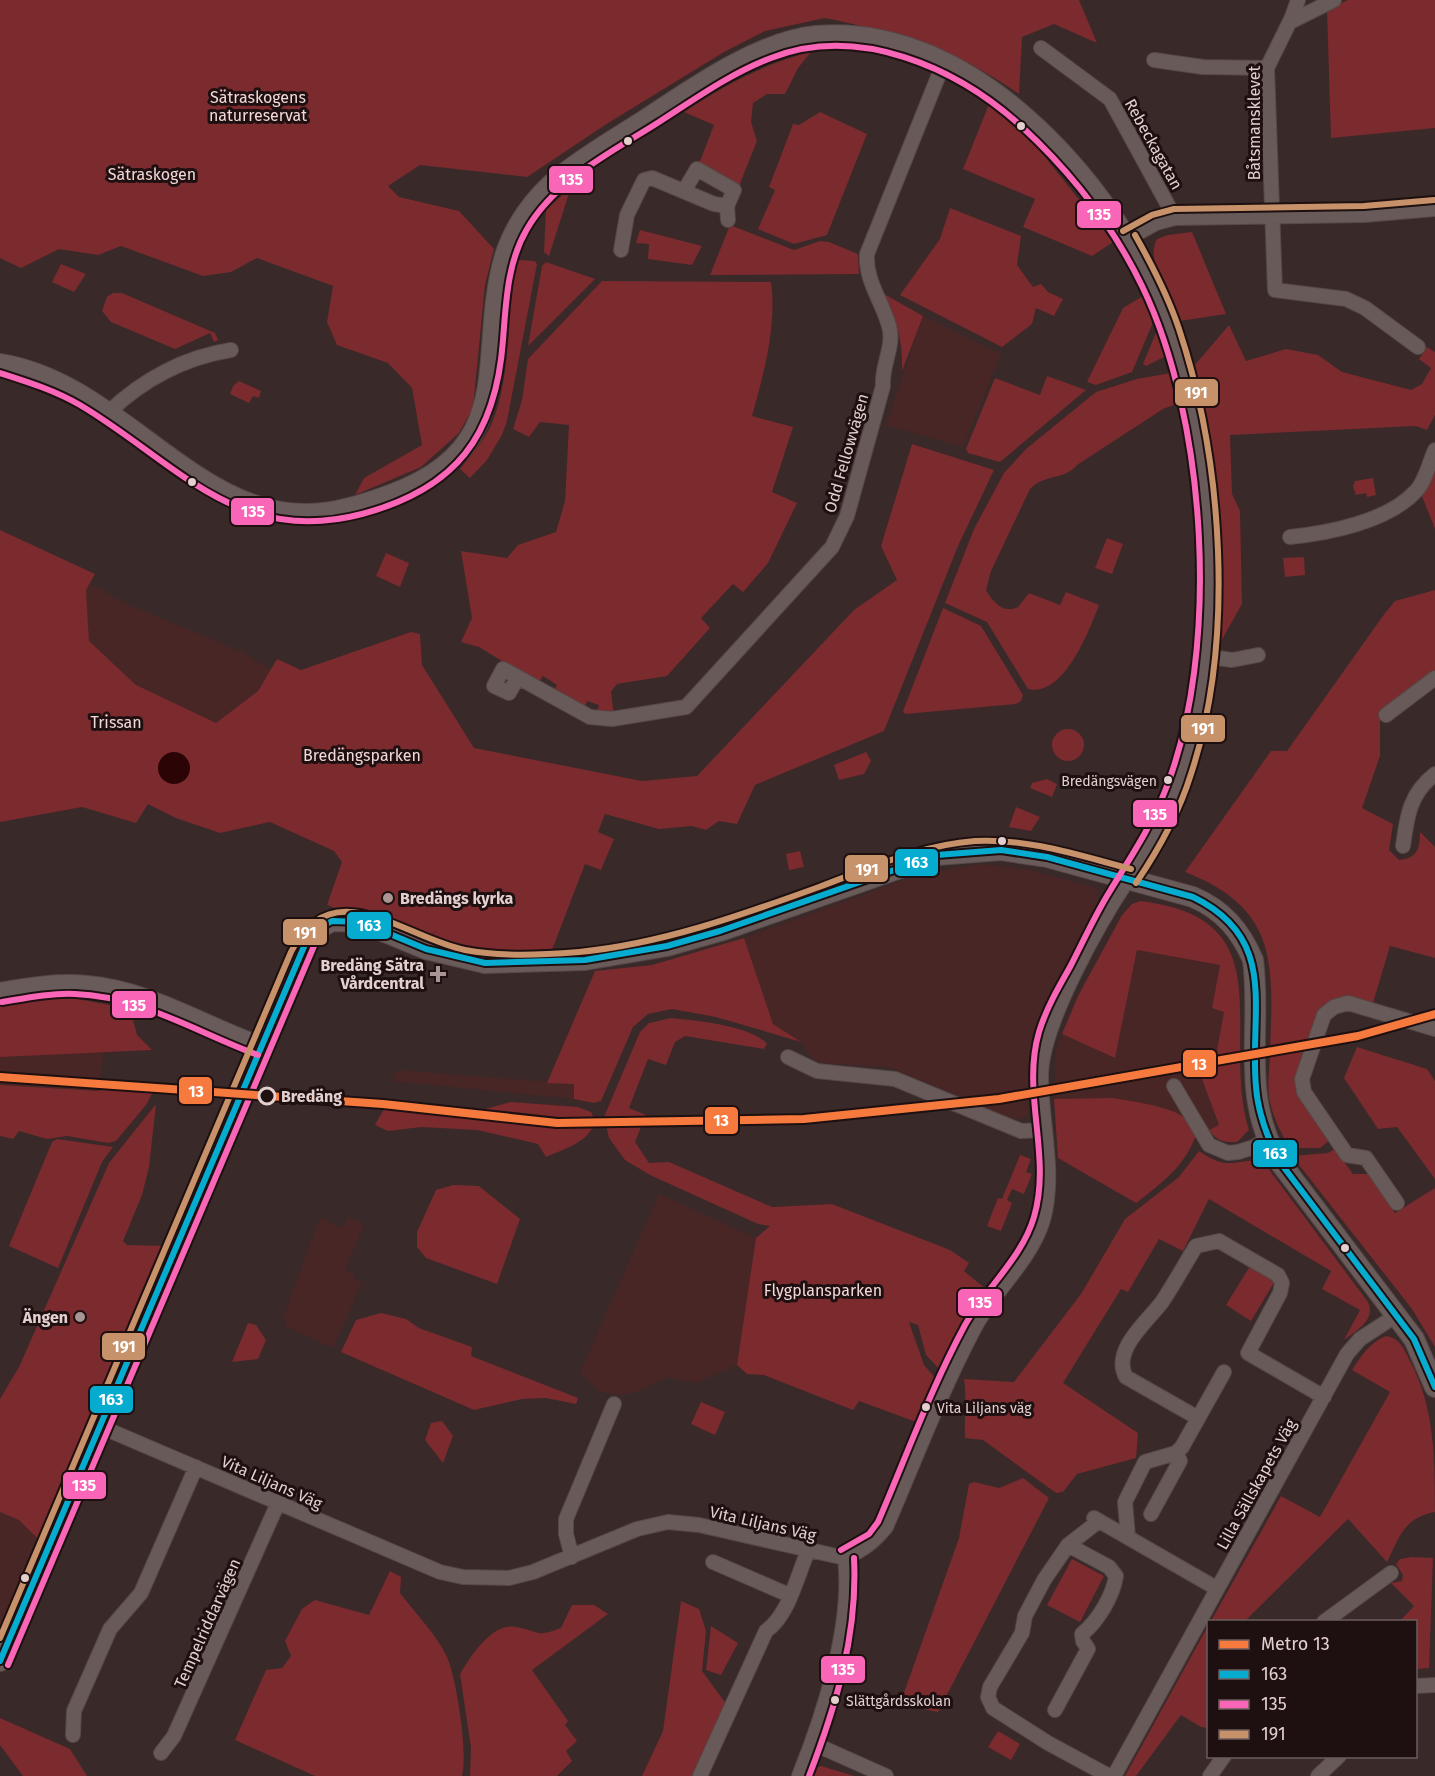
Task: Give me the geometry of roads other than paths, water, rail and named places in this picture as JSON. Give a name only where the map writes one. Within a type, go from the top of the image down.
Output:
[{"type":"street","name":"Båtsmansklevet","points":[[1298,0],[1268,68],[1275,290],[1346,299],[1365,308],[1418,347]]},
{"type":"street","points":[[1290,22],[1334,0]]},
{"type":"street","points":[[0,364],[19,367],[69,387],[109,412],[216,489],[252,506],[309,514],[338,511],[399,492],[449,461],[479,421],[490,381],[497,304],[505,256],[520,222],[536,200],[555,181],[667,106],[740,62],[779,45],[817,36],[844,36],[909,49],[944,62],[974,77],[1033,124],[1095,195],[1127,239],[1161,307],[1180,363],[1190,404],[1206,523],[1204,656],[1197,719],[1186,760],[1167,807],[1141,861],[1116,897],[1051,1026],[1041,1075],[1048,1193],[1038,1234],[975,1327],[886,1527],[875,1541],[845,1558],[847,1575],[843,1628],[812,1743],[799,1776]]},
{"type":"street","name":"Rebeckagatan","points":[[1041,48],[1110,99],[1175,218]]},
{"type":"street","points":[[1154,60],[1203,67],[1268,68]]},
{"type":"street","name":"Odd Fellowvägen","points":[[518,677],[591,717],[612,719],[686,707],[832,547],[847,516],[853,496],[883,386],[882,377],[891,342],[890,326],[869,278],[867,254],[944,62]]},
{"type":"street","points":[[621,250],[627,215],[644,180],[652,178],[714,204],[727,213],[734,190],[697,169],[684,191]]},
{"type":"street","points":[[1127,239],[1156,222],[1175,218],[1364,216],[1435,209]]},
{"type":"street","points":[[109,412],[126,396],[159,374],[213,353],[231,350]]},
{"type":"street","points":[[1290,537],[1336,530],[1399,505],[1417,491],[1435,450]]},
{"type":"street","points":[[1204,656],[1232,660],[1258,656]]},
{"type":"street","points":[[1386,715],[1435,678]]},
{"type":"street","points":[[1403,846],[1407,812],[1417,790],[1435,774]]},
{"type":"street","points":[[0,1661],[306,942],[314,931],[332,921],[361,922],[426,949],[485,963],[585,960],[667,946],[720,931],[916,861],[957,852],[1024,852],[1129,878],[1212,905],[1225,916],[1246,942],[1253,960],[1256,980],[1256,1106],[1266,1140],[1279,1161],[1414,1339],[1435,1387]]},
{"type":"street","points":[[0,993],[53,985],[111,989],[145,1000],[261,1047]]},
{"type":"street","points":[[1397,1203],[1366,1158],[1347,1155],[1304,1092],[1302,1079],[1324,1015],[1334,1007],[1348,1003],[1435,1029]]},
{"type":"street","points":[[788,1057],[817,1071],[895,1079],[1021,1131],[1044,1130]]},
{"type":"street","points":[[1174,1086],[1209,1145],[1228,1153],[1254,1148],[1266,1140]]},
{"type":"street","points":[[1198,1418],[1126,1377],[1121,1369],[1123,1358],[1143,1321],[1160,1305],[1196,1246],[1219,1241],[1278,1275],[1282,1283],[1280,1293],[1248,1353],[1324,1396]]},
{"type":"street","name":"Lilla Sällskapets Väg","points":[[1114,1776],[1347,1354],[1360,1339],[1397,1315]]},
{"type":"street","points":[[1128,1537],[1125,1502],[1145,1462],[1176,1453],[1224,1372]]},
{"type":"street","points":[[572,1557],[566,1534],[566,1519],[614,1404]]},
{"type":"street","name":"Vita Liljans Väg","points":[[99,1426],[440,1572],[463,1577],[509,1578],[572,1557],[637,1529],[680,1522],[845,1558]]},
{"type":"street","points":[[1151,1514],[1180,1461],[1176,1453]]},
{"type":"street","name":"Vita Liljans Väg","points":[[73,1735],[74,1712],[110,1629],[141,1593],[196,1467]]},
{"type":"street","name":"Tempelriddarvägen","points":[[161,1754],[174,1736],[278,1503]]},
{"type":"street","points":[[1109,1776],[993,1708],[988,1697],[990,1687],[1022,1633],[1024,1616],[1044,1580],[1068,1545],[1096,1519],[1216,1588]]},
{"type":"street","points":[[1054,1710],[1088,1649],[1082,1634],[1092,1626],[1099,1615],[1115,1584],[1116,1576],[1109,1567],[1068,1545]]},
{"type":"street","points":[[700,1776],[766,1631],[775,1624],[808,1551]]},
{"type":"street","points":[[714,1562],[789,1595]]},
{"type":"street","points":[[1327,1620],[1391,1573]]},
{"type":"street","points":[[1417,1686],[1435,1685]]},
{"type":"street","points":[[812,1743],[886,1776]]},
{"type":"street","points":[[1210,1776],[1223,1758]]},
{"type":"street","points":[[1318,1776],[1337,1758]]},
{"type":"metro line","name":"13","points":[[0,1077],[383,1104],[557,1123],[804,1119],[999,1099],[1358,1036],[1435,1014]]},
{"type":"place","name":"Bredängsvägen","points":[[1168,780]]},
{"type":"place","name":"Bredängs kyrka","points":[[388,898]]},
{"type":"place","name":"Bredäng Sätra Vårdcentral","points":[[438,974]]},
{"type":"place","name":"Bredäng","points":[[267,1096]]},
{"type":"place","name":"Ängen","points":[[80,1317]]},
{"type":"place","name":"Vita Liljans väg","points":[[926,1407]]},
{"type":"place","name":"Slättgårdsskolan","points":[[835,1700]]},
{"type":"park label","name":"Sätraskogens naturreservat","points":[[258,106]]},
{"type":"park label","name":"Sätraskogen","points":[[152,174]]},
{"type":"park label","name":"Trissan","points":[[116,722]]},
{"type":"park label","name":"Bredängsparken","points":[[362,755]]},
{"type":"park label","name":"Flygplansparken","points":[[823,1290]]}]
